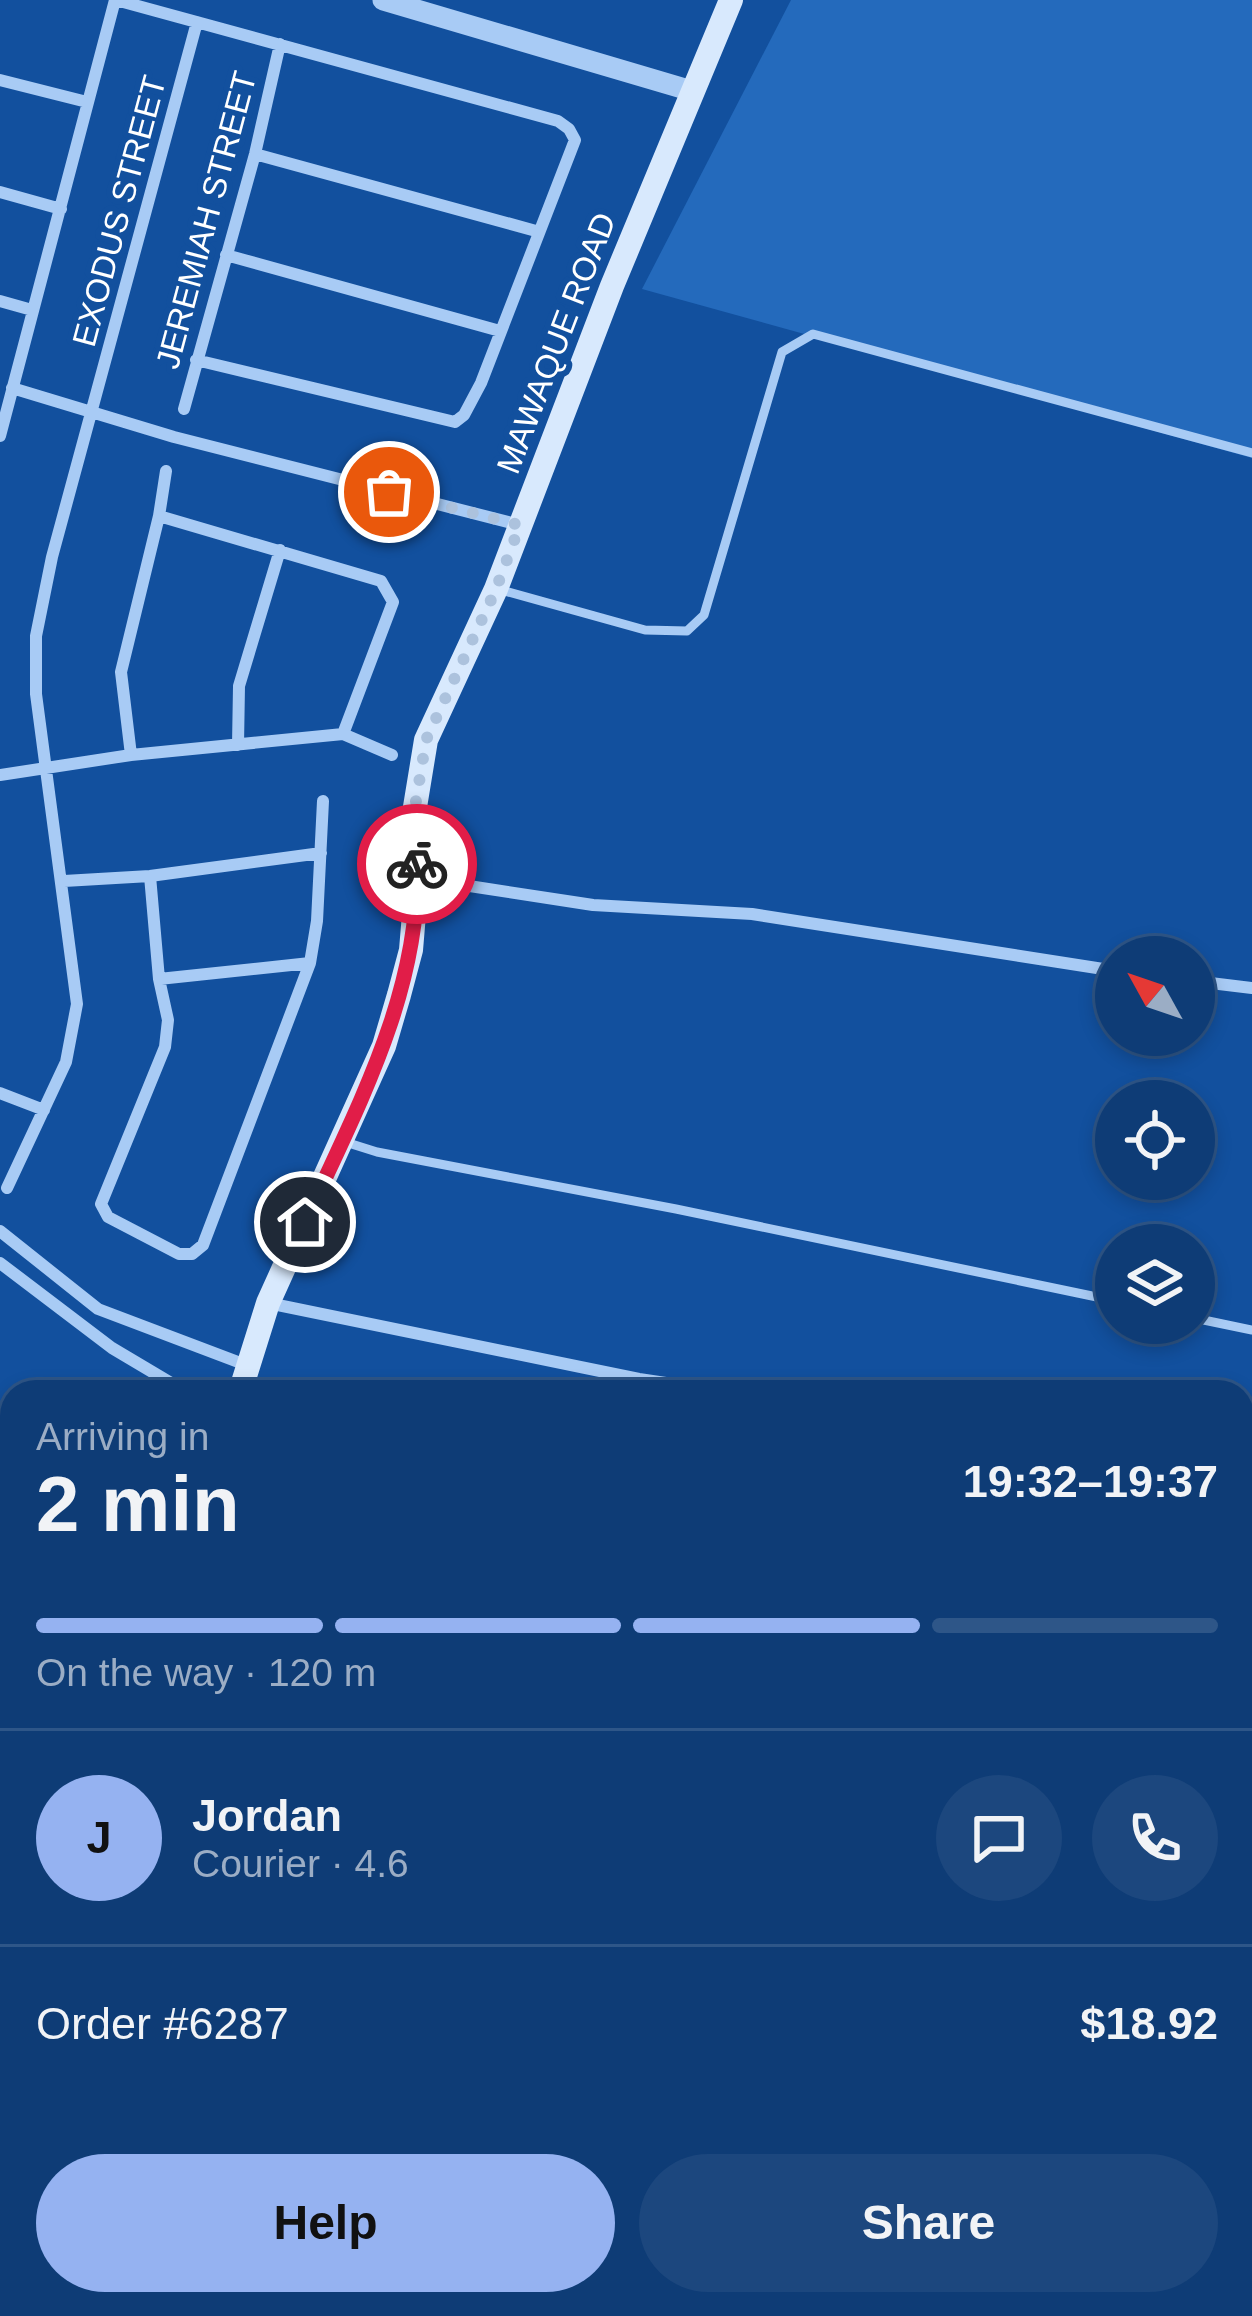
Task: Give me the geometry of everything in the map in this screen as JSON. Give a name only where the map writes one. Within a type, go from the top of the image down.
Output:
[{"type":"main road","name":"MAWAQUE ROAD","points":[[243,1380],[268,1304],[384,1046],[399,995],[411,950],[417,878],[415,807],[426,740],[496,589],[731,0]]},
{"type":"street","points":[[0,436],[115,0],[558,121],[569,129],[575,140],[481,383],[464,415],[446,423],[196,360]]},
{"type":"street","points":[[382,0],[692,91]]},
{"type":"street","name":"EXODUS STREET","points":[[7,1188],[66,1062],[77,1004],[64,881],[44,769],[36,636],[52,557],[197,22]]},
{"type":"street","name":"JEREMIAH STREET","points":[[184,410],[255,154],[280,44]]},
{"type":"street","points":[[0,80],[88,102]]},
{"type":"street","points":[[255,154],[536,231]]},
{"type":"street","points":[[0,192],[61,209]]},
{"type":"street","points":[[226,254],[500,331]]},
{"type":"street","points":[[0,301],[32,310]]},
{"type":"street","points":[[12,388],[520,525]]},
{"type":"street","points":[[130,755],[121,672],[166,471]]},
{"type":"street","points":[[159,516],[381,580],[394,602],[343,734]]},
{"type":"street","points":[[238,745],[239,686],[280,550]]},
{"type":"street","points":[[0,775],[130,755],[343,734],[392,755]]},
{"type":"street","points":[[149,876],[168,1020],[165,1047],[100,1204],[108,1217],[179,1253],[192,1254],[203,1245],[310,963],[323,801]]},
{"type":"street","points":[[64,881],[149,876],[321,853]]},
{"type":"street","points":[[417,878],[593,904],[752,914],[1095,968]]},
{"type":"street","points":[[159,979],[310,963]]},
{"type":"street","points":[[1215,983],[1252,988]]},
{"type":"street","points":[[0,1093],[44,1110]]},
{"type":"street","points":[[0,1231],[98,1310],[246,1365]]},
{"type":"street","points":[[0,1263],[112,1348],[166,1380]]},
{"type":"street","points":[[268,1304],[646,1380]]},
{"type":"lane","points":[[496,589],[645,630],[687,632],[704,615],[782,352],[813,334],[1252,453]]},
{"type":"lane","points":[[342,1141],[377,1152],[1095,1297]]},
{"type":"lane","points":[[1215,1322],[1252,1330]]},
{"type":"shaded area","points":[[791,0],[1252,0],[1252,458],[642,289]]},
{"type":"way so far","points":[[389,492],[520,525],[496,589],[426,740],[415,807],[417,864]]},
{"type":"route","points":[[305,1222],[384,1046],[411,950],[417,864]]}]
